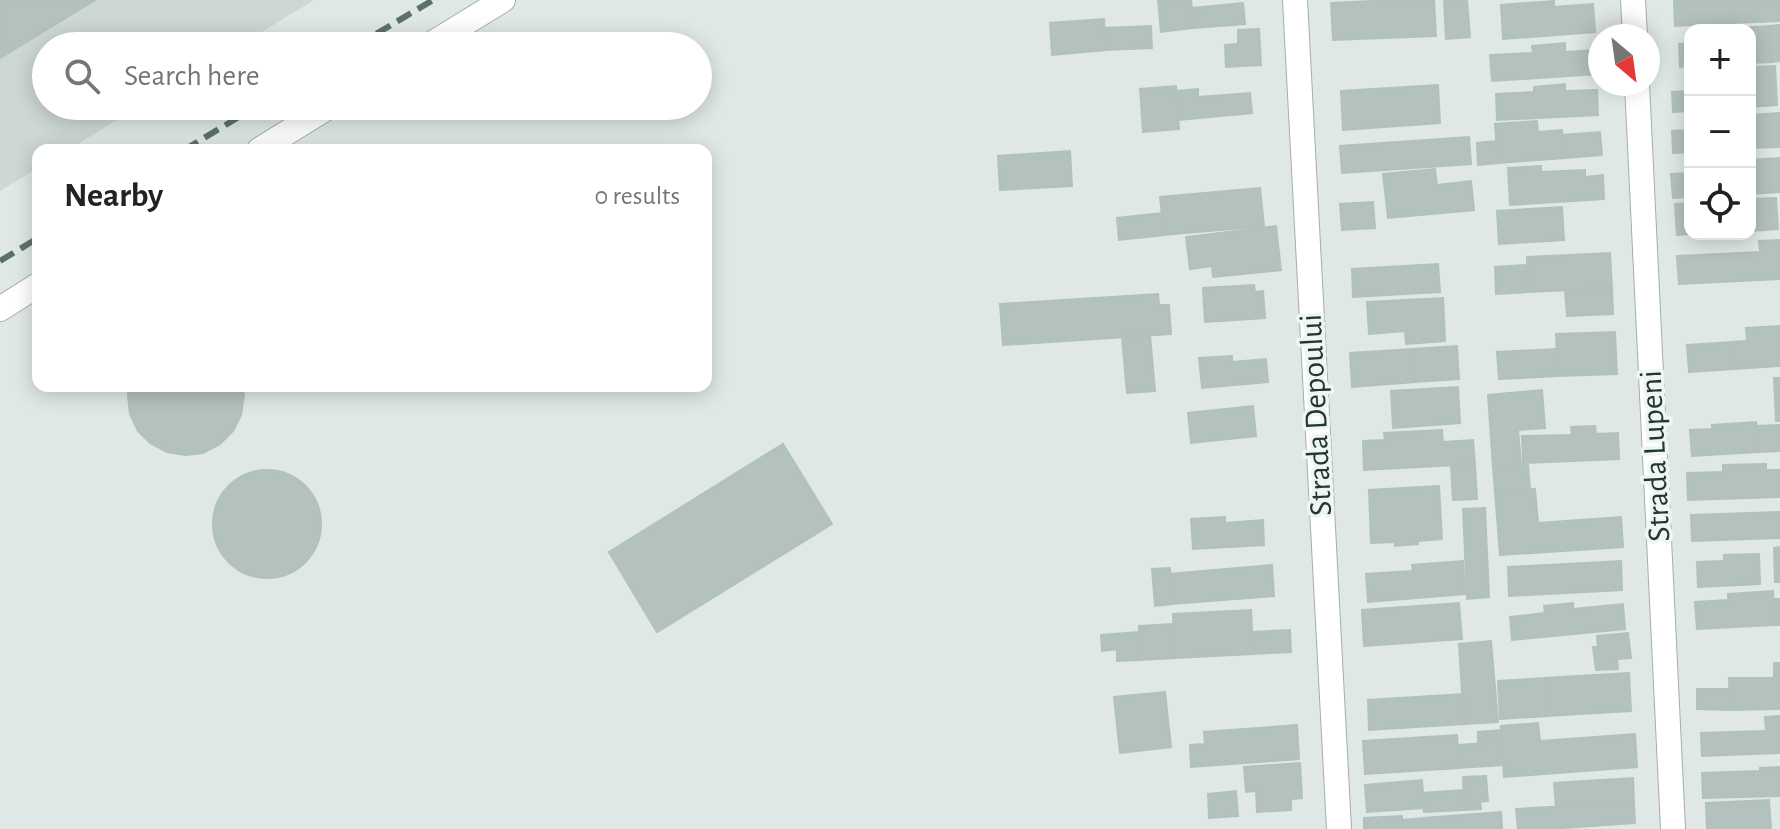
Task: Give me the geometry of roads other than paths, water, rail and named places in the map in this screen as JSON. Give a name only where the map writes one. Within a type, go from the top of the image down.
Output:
[{"type":"street","points":[[451,32],[503,0]]},
{"type":"street","name":"Strada Depoului","points":[[1295,0],[1339,829]]},
{"type":"street","points":[[1633,0],[1634,24]]},
{"type":"street","name":"Strada Lupeni","points":[[1638,96],[1673,829]]},
{"type":"street","points":[[269,144],[307,120]]},
{"type":"street","points":[[0,309],[32,289]]},
{"type":"railway","points":[[379,32],[433,0]]},
{"type":"railway","points":[[194,144],[234,120]]},
{"type":"railway","points":[[0,261],[32,242]]}]
